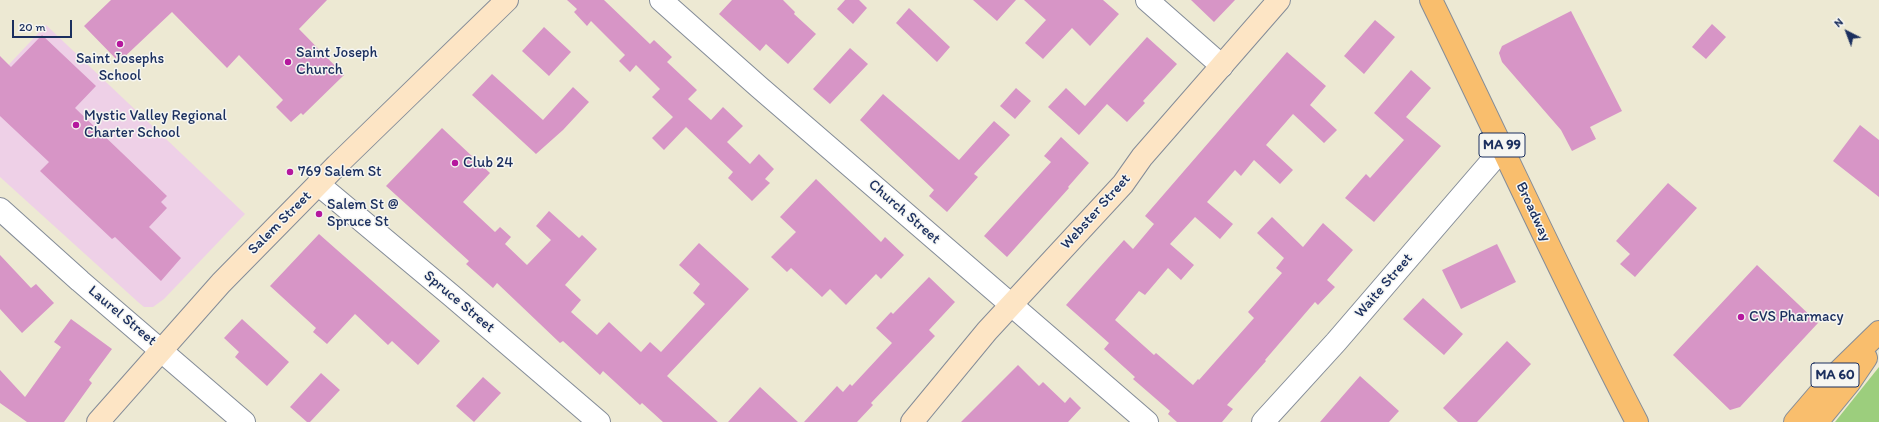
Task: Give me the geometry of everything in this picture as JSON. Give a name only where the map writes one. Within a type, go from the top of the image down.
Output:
[{"type":"main road","name":"Salem Street","points":[[98,422],[221,283],[318,184],[507,0]]},
{"type":"main road","name":"Webster Street","points":[[912,422],[987,331],[1123,184],[1142,157],[1279,0]]},
{"type":"main road","name":"Broadway","points":[[1431,0],[1503,148],[1554,258],[1637,422]]},
{"type":"main road","name":"MA 60","points":[[1795,422],[1837,373],[1879,332]]},
{"type":"main road","name":"MA 60","points":[[1817,422],[1849,383],[1879,338]]},
{"type":"street","name":"Church Street","points":[[661,0],[759,87],[1148,422]]},
{"type":"street","points":[[1147,0],[1222,66]]},
{"type":"street","name":"Waite Street","points":[[1263,422],[1341,336],[1503,148]]},
{"type":"street","name":"Spruce Street","points":[[318,184],[599,422]]},
{"type":"street","name":"Laurel Street","points":[[0,209],[80,281],[244,422]]},
{"type":"shaded area","name":"Mystic Valley Regional Charter School","points":[[46,25],[245,214],[164,299],[153,307],[144,307],[138,302],[0,177],[0,74]]},
{"type":"green space","points":[[1879,367],[1879,422],[1835,422]]},
{"type":"building","name":"Saint Joseph Church","points":[[111,0],[327,0],[299,29],[344,75],[303,115],[301,113],[291,122],[276,107],[283,100],[239,55],[227,68],[172,12],[119,62],[84,26]]},
{"type":"building","points":[[567,0],[604,0],[650,44],[654,40],[672,57],[667,62],[697,90],[688,99],[711,120],[723,107],[743,126],[727,142],[750,164],[759,154],[774,169],[765,179],[770,183],[752,201],[728,178],[733,172],[686,127],[664,150],[652,138],[673,117],[652,97],[660,89],[636,65],[630,72],[619,61],[625,55],[591,21],[587,26],[574,12],[577,9]]},
{"type":"building","points":[[732,0],[783,0],[795,12],[794,14],[816,34],[788,64],[766,44],[760,51],[719,14]]},
{"type":"building","points":[[845,0],[859,0],[867,8],[853,24],[837,9]]},
{"type":"building","points":[[973,0],[1016,0],[997,21]]},
{"type":"building","points":[[1024,0],[1103,0],[1119,14],[1090,46],[1072,28],[1043,59],[1025,43],[1046,20]]},
{"type":"building","points":[[1191,0],[1235,0],[1214,22]]},
{"type":"building","points":[[909,8],[950,47],[937,62],[896,23]]},
{"type":"building","points":[[1571,11],[1622,111],[1590,127],[1596,139],[1572,151],[1561,130],[1502,62],[1499,53],[1502,46]]},
{"type":"building","points":[[1375,20],[1395,37],[1364,74],[1344,56]]},
{"type":"building","points":[[1712,24],[1726,37],[1706,59],[1692,47]]},
{"type":"building","points":[[544,27],[571,52],[549,76],[522,51]]},
{"type":"building","points":[[42,35],[96,86],[75,108],[167,196],[161,202],[167,208],[149,227],[181,258],[161,281],[115,237],[112,239],[40,171],[49,162],[0,116],[0,56],[11,67]]},
{"type":"building","points":[[1147,37],[1177,64],[1143,101],[1145,103],[1127,122],[1107,104],[1079,135],[1048,107],[1066,88],[1085,106]]},
{"type":"building","points":[[850,48],[868,64],[830,104],[813,89]]},
{"type":"building","points":[[1287,52],[1326,86],[1310,105],[1337,130],[1324,143],[1293,114],[1266,145],[1293,170],[1280,184],[1254,160],[1241,176],[1235,170],[1207,202],[1233,224],[1220,239],[1195,217],[1170,244],[1194,265],[1181,280],[1168,268],[1145,295],[1139,291],[1115,320],[1154,355],[1156,353],[1193,385],[1254,318],[1248,312],[1282,273],[1276,268],[1284,258],[1257,233],[1272,217],[1303,247],[1323,223],[1353,250],[1327,280],[1335,287],[1318,305],[1315,302],[1227,405],[1233,409],[1222,422],[1177,422],[1168,414],[1170,411],[1133,379],[1135,377],[1104,349],[1109,343],[1066,305],[1124,240],[1133,249],[1154,224],[1145,216]]},
{"type":"building","points":[[1411,70],[1431,88],[1406,117],[1441,146],[1374,222],[1345,198],[1366,174],[1370,178],[1404,140],[1374,113]]},
{"type":"building","points":[[492,74],[543,120],[573,87],[589,102],[563,130],[536,154],[472,95]]},
{"type":"building","points":[[1016,88],[1031,101],[1015,119],[1000,106]]},
{"type":"building","points":[[883,94],[959,160],[994,121],[1010,135],[974,174],[978,177],[947,212],[929,196],[934,190],[860,120]]},
{"type":"building","points":[[1860,125],[1879,140],[1879,197],[1833,161]]},
{"type":"building","points":[[442,128],[490,173],[463,202],[495,232],[500,227],[511,237],[505,244],[527,265],[551,240],[536,226],[549,211],[579,238],[582,235],[597,249],[565,285],[581,300],[571,312],[597,335],[609,322],[641,352],[650,342],[661,352],[705,304],[693,293],[700,284],[679,265],[699,243],[749,289],[667,376],[718,422],[663,422],[642,403],[640,405],[603,371],[600,375],[563,341],[560,343],[497,283],[493,288],[466,264],[469,261],[386,186]]},
{"type":"building","points":[[1061,137],[1089,163],[1068,187],[1069,188],[1007,257],[984,236],[1051,162],[1044,156]]},
{"type":"building","points":[[816,179],[881,242],[885,237],[904,255],[881,279],[876,274],[846,305],[830,289],[822,297],[791,268],[787,272],[771,257],[796,232],[780,217]]},
{"type":"building","points":[[1668,183],[1697,208],[1635,277],[1620,264],[1630,254],[1616,241]]},
{"type":"building","points":[[319,234],[440,341],[418,365],[392,341],[388,345],[355,314],[327,344],[313,332],[316,328],[270,286]]},
{"type":"building","points":[[1497,244],[1516,282],[1461,309],[1442,270]]},
{"type":"building","points":[[0,255],[31,288],[36,284],[54,303],[22,333],[0,309]]},
{"type":"building","points":[[1757,265],[1818,323],[1740,407],[1730,410],[1673,355]]},
{"type":"building","points":[[929,277],[955,302],[929,330],[935,336],[871,403],[873,405],[857,422],[804,422],[837,386],[843,392],[850,384],[852,386],[892,343],[876,328],[891,312],[893,314]]},
{"type":"building","points":[[1423,298],[1463,334],[1444,355],[1403,319]]},
{"type":"building","points":[[71,319],[112,349],[89,380],[92,383],[64,422],[27,422],[0,403],[0,370],[25,397],[61,347],[54,342]]},
{"type":"building","points":[[242,319],[289,362],[267,386],[235,357],[239,352],[224,338]]},
{"type":"building","points":[[1507,341],[1531,364],[1477,422],[1458,422],[1443,408]]},
{"type":"building","points":[[1018,365],[1039,386],[1043,382],[1065,403],[1070,397],[1081,408],[1068,422],[961,422]]},
{"type":"building","points":[[321,373],[340,390],[310,422],[307,422],[290,407]]},
{"type":"building","points":[[1360,376],[1399,411],[1389,422],[1320,422]]},
{"type":"building","points":[[483,377],[501,393],[474,422],[456,406]]},
{"type":"building","points":[[760,387],[798,422],[728,422]]},
{"type":"place","name":"Saint Josephs School","points":[[120,44]]},
{"type":"place","name":"Saint Joseph Church","points":[[288,62]]},
{"type":"place","name":"Mystic Valley Regional Charter School","points":[[76,125]]},
{"type":"place","name":"Club 24","points":[[455,163]]},
{"type":"place","name":"769 Salem St","points":[[290,172]]},
{"type":"place","name":"Salem St @ Spruce St","points":[[319,214]]},
{"type":"place","name":"CVS Pharmacy","points":[[1741,317]]}]
